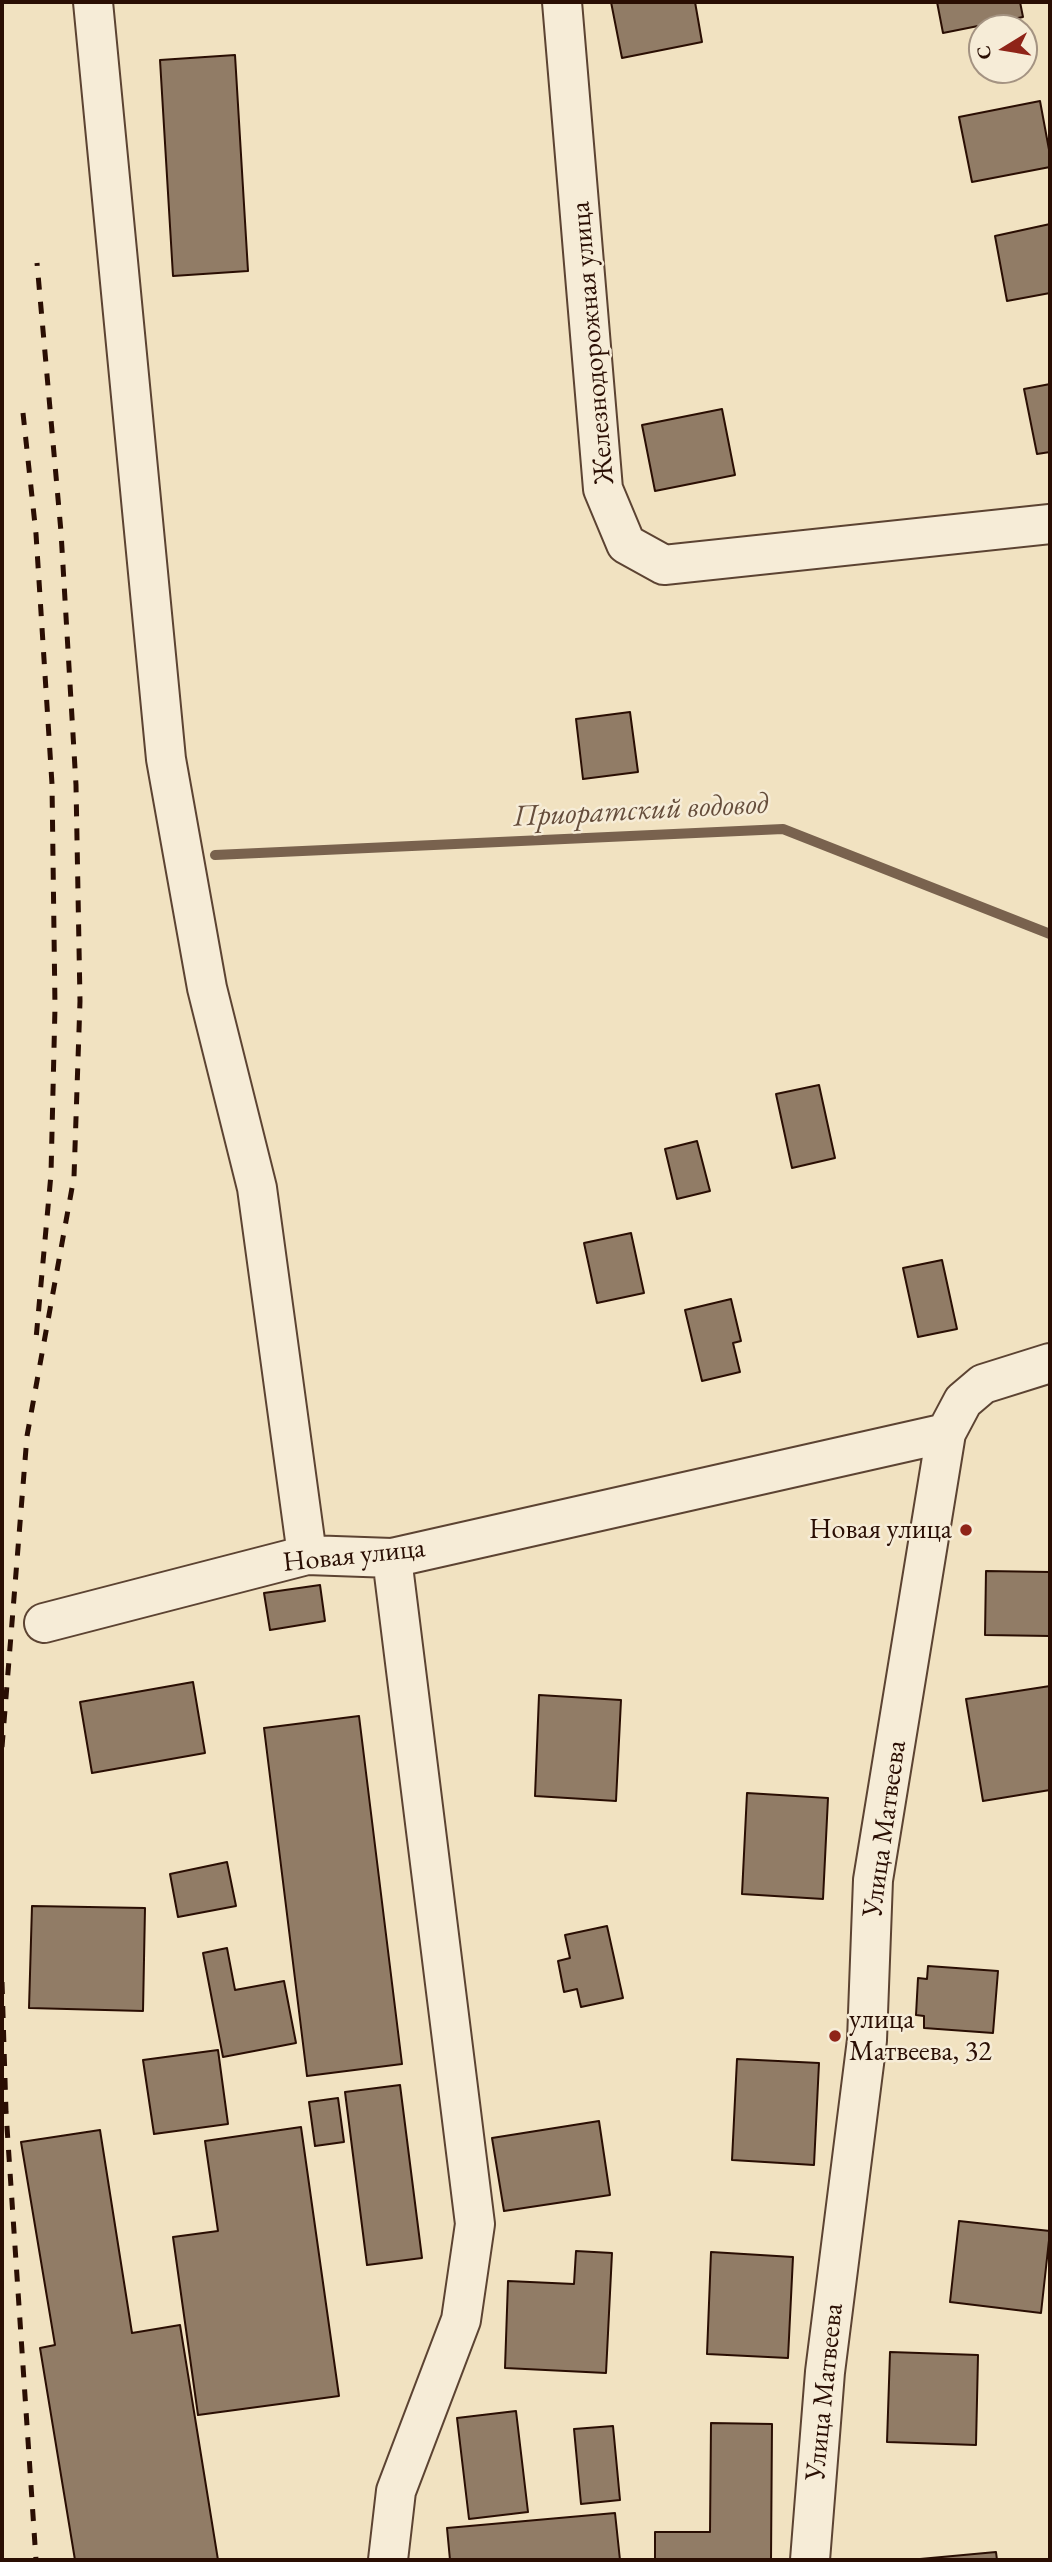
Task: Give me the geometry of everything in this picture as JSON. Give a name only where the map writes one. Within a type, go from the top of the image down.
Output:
[{"type":"street","points":[[93,2],[166,759],[207,988],[257,1188],[307,1555]]},
{"type":"street","name":"Железнодорожная улица","points":[[562,2],[603,489],[626,544],[663,565],[1050,524]]},
{"type":"street","points":[[946,1433],[963,1401],[982,1384],[1050,1363]]},
{"type":"street","name":"Новая улица","points":[[44,1623],[307,1555],[392,1558],[946,1433]]},
{"type":"street","name":"Улица Матвеева","points":[[810,2560],[825,2372],[867,2040],[873,1880],[946,1433]]},
{"type":"street","points":[[388,2560],[396,2491],[461,2320],[475,2224],[392,1558]]},
{"type":"building","points":[[611,2],[695,2],[702,42],[622,58]]},
{"type":"building","points":[[937,2],[1020,2],[1022,14],[968,14],[968,28],[943,33]]},
{"type":"building","points":[[235,55],[248,271],[173,276],[160,60]]},
{"type":"building","points":[[1040,101],[1050,167],[972,182],[959,117]]},
{"type":"building","points":[[1050,224],[1050,293],[1007,301],[995,236]]},
{"type":"building","points":[[1050,384],[1050,452],[1037,454],[1024,389]]},
{"type":"building","points":[[722,409],[735,475],[655,491],[642,425]]},
{"type":"building","points":[[630,712],[638,772],[583,779],[576,719]]},
{"type":"building","points":[[819,1085],[835,1158],[792,1168],[776,1094]]},
{"type":"building","points":[[697,1141],[710,1191],[677,1199],[665,1149]]},
{"type":"building","points":[[631,1233],[644,1293],[597,1303],[584,1243]]},
{"type":"building","points":[[942,1260],[957,1329],[918,1337],[903,1268]]},
{"type":"building","points":[[731,1299],[741,1341],[733,1343],[740,1372],[702,1381],[685,1310]]},
{"type":"building","points":[[986,1571],[1050,1572],[1050,1636],[985,1635]]},
{"type":"building","points":[[320,1585],[325,1621],[270,1630],[264,1593]]},
{"type":"building","points":[[193,1682],[205,1753],[92,1773],[80,1702]]},
{"type":"building","points":[[1050,1686],[1050,1790],[983,1801],[966,1699]]},
{"type":"building","points":[[539,1695],[621,1700],[616,1801],[535,1796]]},
{"type":"building","points":[[359,1716],[402,2064],[307,2076],[264,1728]]},
{"type":"building","points":[[747,1793],[828,1798],[823,1899],[742,1894]]},
{"type":"building","points":[[227,1862],[236,1906],[178,1917],[170,1874]]},
{"type":"building","points":[[32,1906],[145,1908],[143,2011],[29,2008]]},
{"type":"building","points":[[607,1926],[623,1998],[581,2007],[577,1989],[564,1992],[558,1961],[570,1958],[565,1935]]},
{"type":"building","points":[[227,1948],[235,1990],[284,1981],[296,2043],[223,2057],[203,1953]]},
{"type":"building","points":[[928,1966],[998,1971],[993,2033],[924,2028],[924,2016],[916,2015],[918,1978],[927,1979]]},
{"type":"building","points":[[218,2050],[228,2124],[154,2134],[143,2060]]},
{"type":"building","points":[[737,2059],[819,2063],[814,2165],[732,2160]]},
{"type":"building","points":[[400,2085],[422,2258],[367,2265],[345,2092]]},
{"type":"building","points":[[338,2098],[344,2142],[315,2146],[309,2102]]},
{"type":"building","points":[[599,2121],[610,2195],[504,2211],[492,2138]]},
{"type":"building","points":[[301,2127],[339,2396],[198,2415],[173,2237],[218,2231],[205,2141]]},
{"type":"building","points":[[100,2130],[132,2333],[180,2325],[218,2560],[75,2560],[40,2348],[55,2345],[21,2142]]},
{"type":"building","points":[[959,2221],[1050,2231],[1041,2313],[950,2302]]},
{"type":"building","points":[[576,2251],[612,2253],[606,2373],[505,2368],[508,2281],[574,2284]]},
{"type":"building","points":[[711,2252],[793,2257],[788,2358],[707,2354]]},
{"type":"building","points":[[890,2352],[978,2355],[976,2445],[887,2442]]},
{"type":"building","points":[[516,2411],[528,2512],[469,2519],[457,2418]]},
{"type":"building","points":[[711,2423],[772,2424],[771,2560],[655,2560],[655,2532],[710,2532]]},
{"type":"building","points":[[613,2426],[620,2500],[581,2504],[574,2429]]},
{"type":"building","points":[[615,2513],[620,2560],[450,2560],[447,2528]]},
{"type":"building","points":[[996,2552],[997,2560],[920,2560],[920,2559]]},
{"type":"waterway","name":"Приоратский водовод","points":[[215,855],[783,829],[1050,934]]},
{"type":"railway","points":[[2,1747],[27,1436],[74,1177],[80,1001],[76,785],[61,532],[37,263]]},
{"type":"railway","points":[[23,413],[36,534],[52,784],[55,1007],[51,1174],[36,1339]]},
{"type":"railway","points":[[2,1982],[6,2112],[36,2560]]},
{"type":"place","name":"Новая улица","points":[[966,1530]]},
{"type":"place","name":"улица Матвеева, 32","points":[[835,2036]]}]
